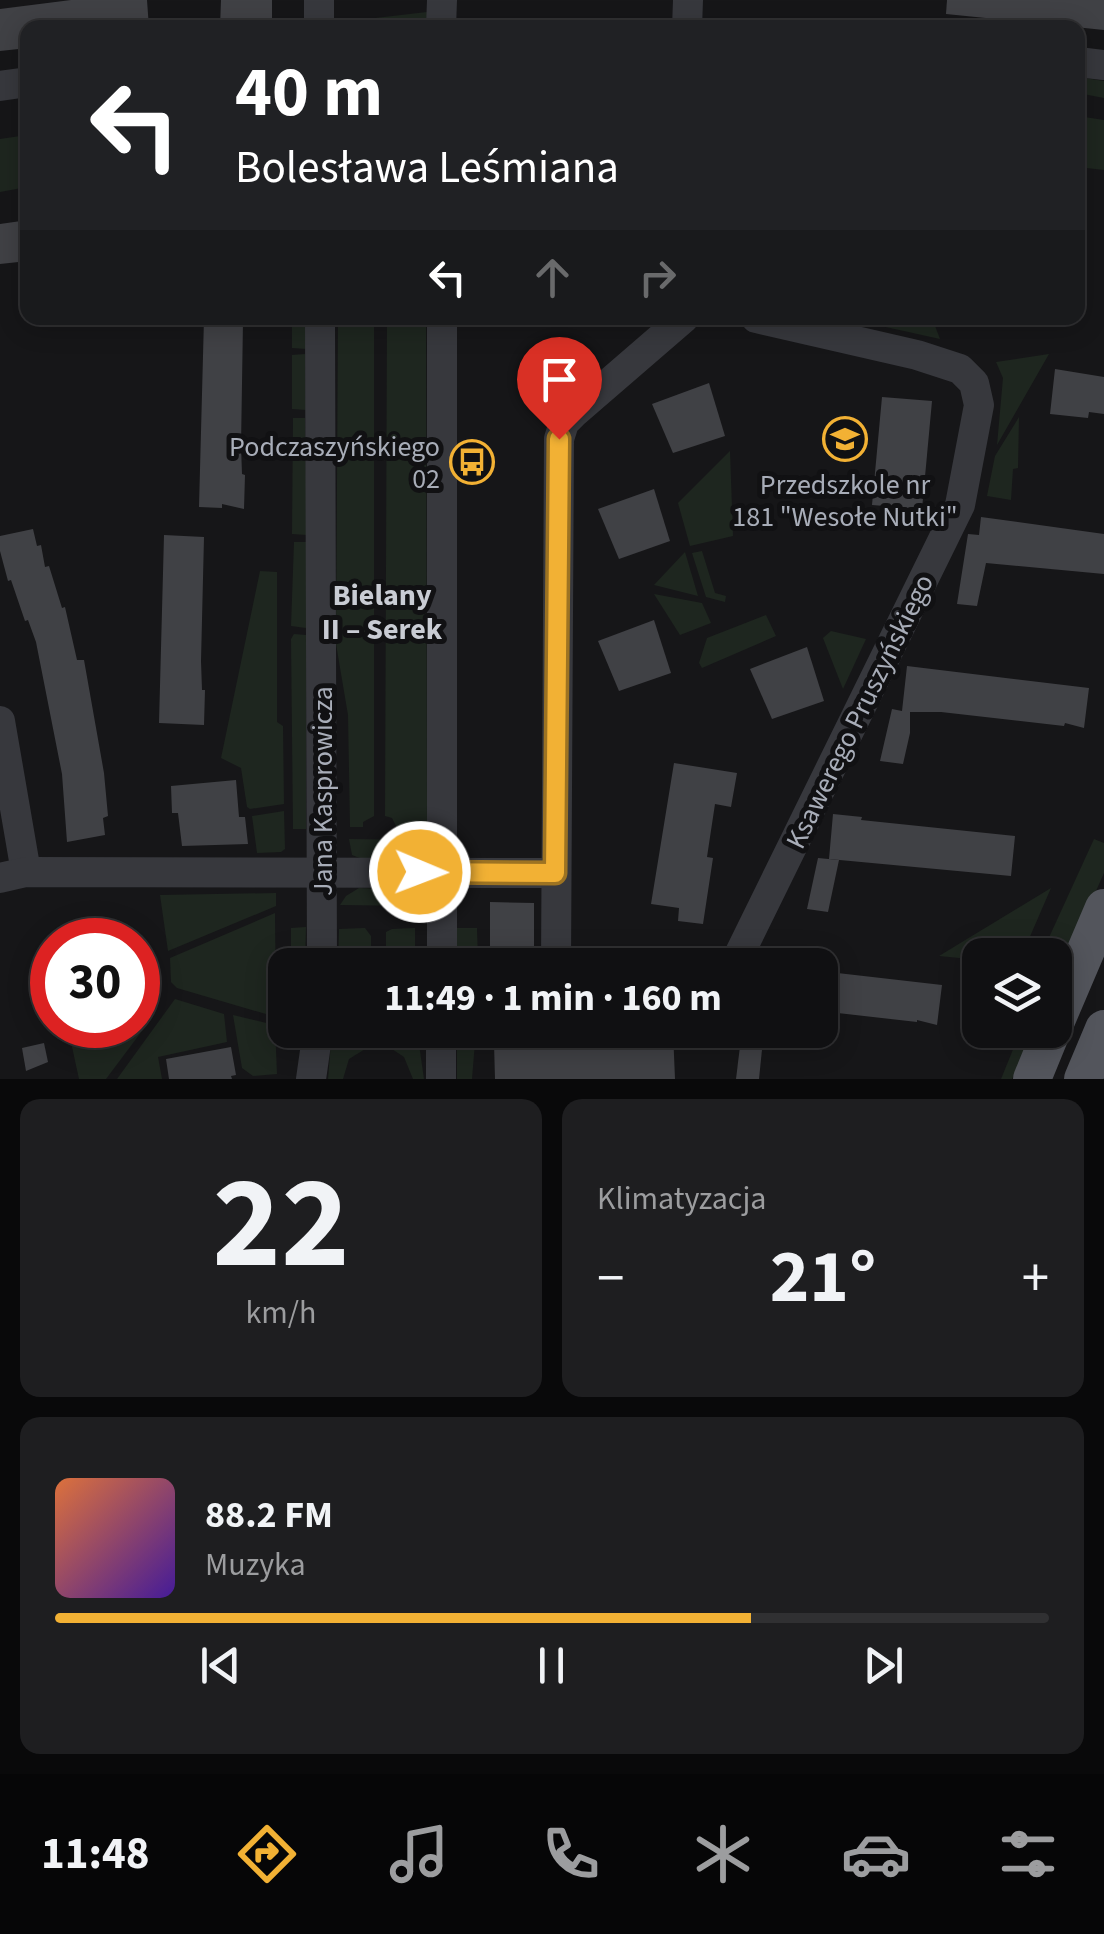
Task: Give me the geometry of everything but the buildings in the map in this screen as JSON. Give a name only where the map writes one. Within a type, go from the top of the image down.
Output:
[{"type":"main road","points":[[1072,984],[1104,908]]},
{"type":"main road","points":[[1083,1079],[1104,1028]]},
{"type":"main road","points":[[1032,1079],[1045,1048]]},
{"type":"street","name":"Jana Kasprowicza","points":[[320,325],[322,948]]},
{"type":"street","points":[[442,325],[442,948]]},
{"type":"street","points":[[556,948],[559,439],[564,424],[574,413],[676,325]]},
{"type":"street","name":"Ksawerego Pruszyńskiego","points":[[742,948],[960,505],[979,405],[974,383],[960,369],[917,354],[787,325]]},
{"type":"street","points":[[0,722],[13,875],[555,873]]},
{"type":"street","points":[[311,1079],[315,1048]]},
{"type":"street","points":[[441,1079],[442,1048]]},
{"type":"shaded area","points":[[427,12],[427,20],[358,20]]},
{"type":"shaded area","points":[[1085,78],[1104,81],[1104,98],[1085,94]]},
{"type":"shaded area","points":[[1085,117],[1104,120],[1104,170],[1085,168]]},
{"type":"shaded area","points":[[20,136],[20,188],[0,192],[0,139]]},
{"type":"shaded area","points":[[292,325],[306,325],[306,349],[292,348]]},
{"type":"shaded area","points":[[338,325],[374,325],[374,816],[363,822],[363,827],[350,827],[348,715],[336,644]]},
{"type":"shaded area","points":[[387,325],[426,325],[427,826],[397,828],[392,818],[385,816]]},
{"type":"shaded area","points":[[877,325],[935,325],[940,339]]},
{"type":"shaded area","points":[[305,354],[306,410],[292,409],[292,355]]},
{"type":"shaded area","points":[[1049,354],[997,445],[1003,378],[996,362]]},
{"type":"shaded area","points":[[1019,417],[1018,468],[1013,469],[1011,500],[987,496],[995,456]]},
{"type":"shaded area","points":[[293,418],[305,418],[307,535],[292,534]]},
{"type":"shaded area","points":[[730,451],[733,536],[690,546],[678,503]]},
{"type":"shaded area","points":[[294,542],[306,542],[306,628],[291,626]]},
{"type":"shaded area","points":[[702,551],[715,593],[726,596],[725,602],[706,597],[692,553]]},
{"type":"shaded area","points":[[685,552],[698,596],[654,585]]},
{"type":"shaded area","points":[[260,571],[277,572],[277,722],[283,726],[284,804],[250,809],[241,768],[221,758]]},
{"type":"shaded area","points":[[654,594],[702,603],[711,623],[680,635]]},
{"type":"shaded area","points":[[766,615],[776,636],[702,668],[699,663],[707,638]]},
{"type":"shaded area","points":[[831,631],[866,639],[843,689],[823,638]]},
{"type":"shaded area","points":[[294,634],[306,635],[306,829],[293,829],[291,639]]},
{"type":"shaded area","points":[[284,811],[285,849],[257,853],[252,816]]},
{"type":"shaded area","points":[[349,839],[426,840],[413,853],[382,861],[352,855]]},
{"type":"shaded area","points":[[1094,839],[1104,843],[1104,873],[1072,945],[1072,938],[1049,938]]},
{"type":"shaded area","points":[[359,888],[411,890],[415,906],[340,905]]},
{"type":"shaded area","points":[[1051,888],[1029,938],[969,938]]},
{"type":"shaded area","points":[[276,893],[276,906],[168,951],[160,895]]},
{"type":"shaded area","points":[[275,913],[275,948],[268,948],[268,1015],[177,988],[171,982],[170,958]]},
{"type":"shaded area","points":[[306,927],[305,948],[291,948],[291,928]]},
{"type":"shaded area","points":[[365,928],[371,936],[371,948],[338,948],[339,929]]},
{"type":"shaded area","points":[[415,928],[415,948],[386,948],[386,932]]},
{"type":"shaded area","points":[[457,928],[477,928],[478,948],[457,948]]},
{"type":"shaded area","points":[[962,942],[962,958],[939,956]]},
{"type":"shaded area","points":[[175,999],[224,1014],[227,1042],[158,1057],[162,1079],[117,1079],[139,1048],[160,1048],[160,1020]]},
{"type":"shaded area","points":[[233,1015],[268,1023],[268,1048],[276,1048],[277,1074],[253,1076],[242,1068]]},
{"type":"shaded area","points":[[72,1048],[129,1048],[106,1079],[79,1079]]},
{"type":"shaded area","points":[[331,1048],[367,1048],[349,1059],[343,1079],[328,1079]]},
{"type":"shaded area","points":[[390,1048],[420,1048],[424,1079],[413,1079],[404,1057]]},
{"type":"shaded area","points":[[457,1048],[475,1048],[472,1079],[457,1079]]},
{"type":"shaded area","points":[[1014,1048],[1026,1048],[1012,1079],[1001,1079]]},
{"type":"place","name":"Przedszkole nr 181 \"Wesołe Nutki\"","points":[[845,439]]},
{"type":"place","name":"Podczaszyńskiego 02","points":[[472,462]]},
{"type":"district","name":"Bielany II – Serek","points":[[382,612]]},
{"type":"route","points":[[420,872],[555,873],[559,439]]}]
